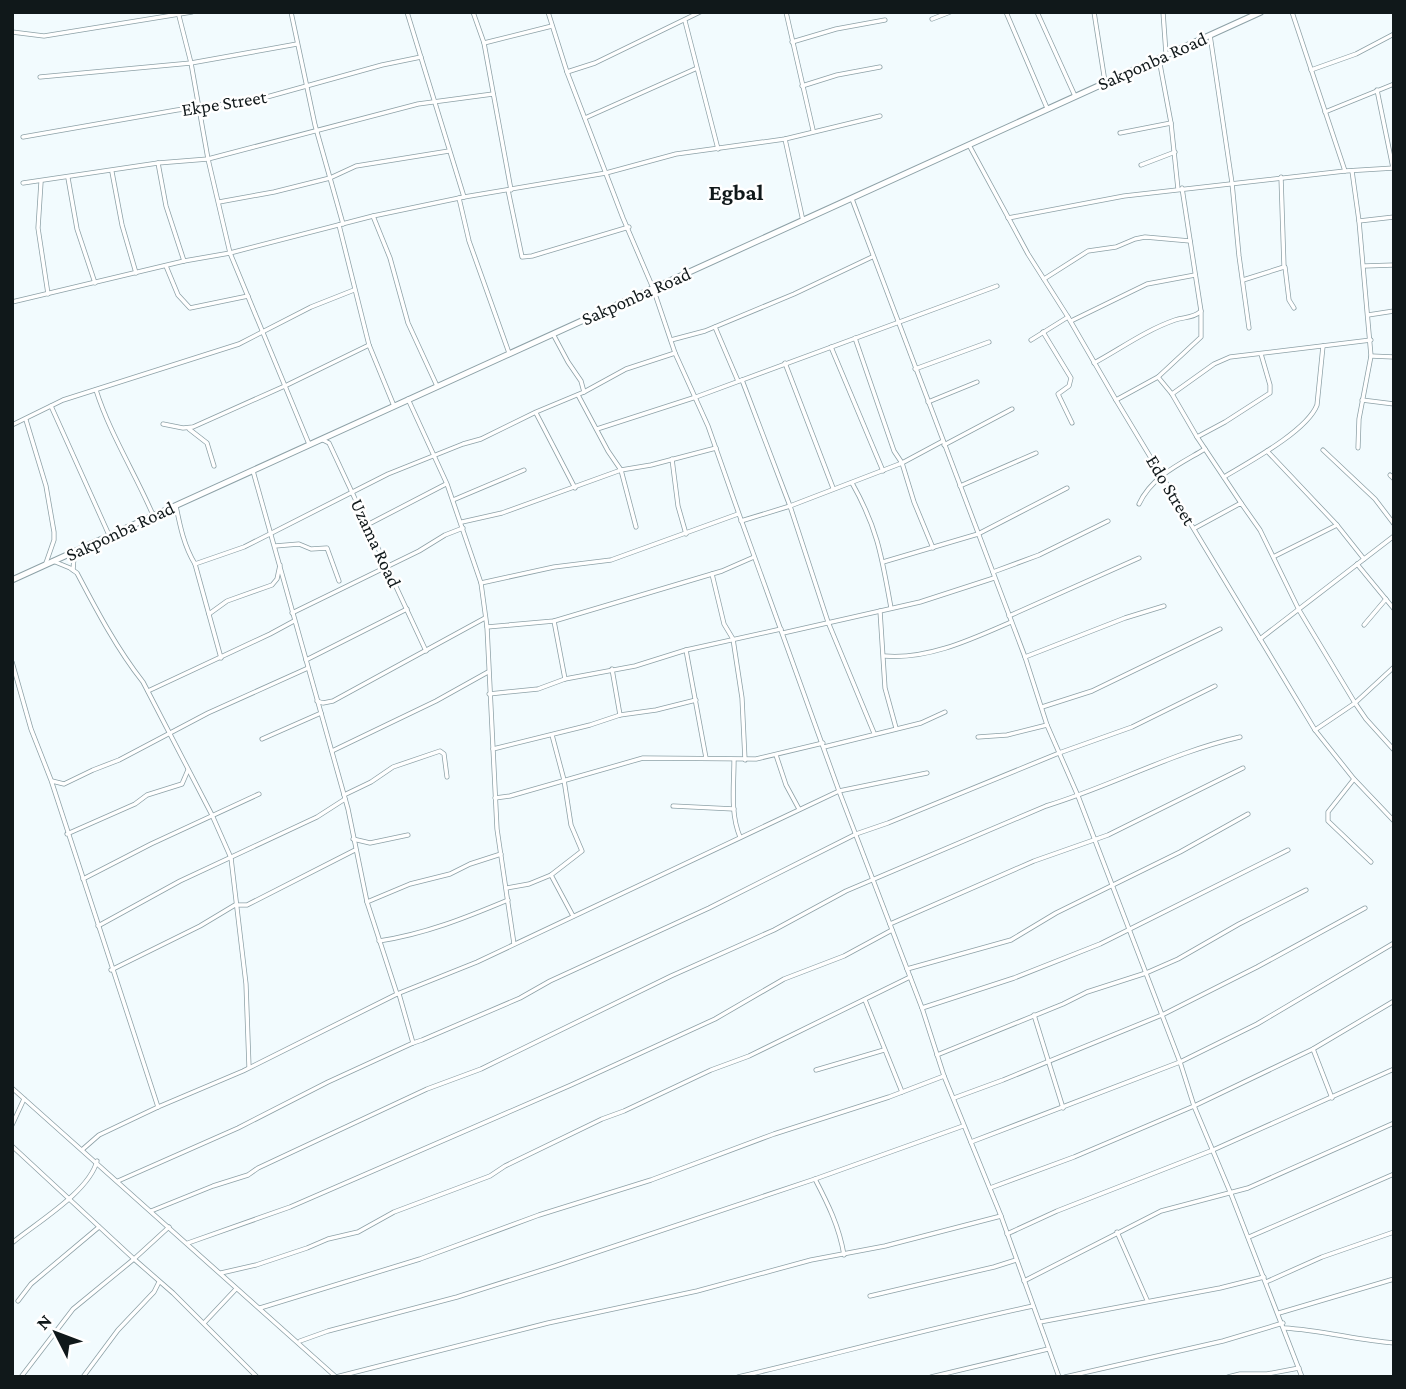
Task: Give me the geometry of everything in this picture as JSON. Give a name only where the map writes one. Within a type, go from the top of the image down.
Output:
[{"type":"main road","name":"Sakponba Road","points":[[12,580],[1261,12]]},
{"type":"street","points":[[12,32],[44,36],[192,12]]},
{"type":"street","points":[[291,12],[354,290],[369,345],[394,406]]},
{"type":"street","points":[[407,12],[449,151],[469,241],[509,353]]},
{"type":"street","points":[[472,12],[484,43],[522,257],[629,227]]},
{"type":"street","points":[[548,12],[567,72],[653,288],[675,353],[716,448],[839,791],[922,1008],[944,1076],[1001,1216],[1059,1377]]},
{"type":"street","points":[[567,72],[595,63],[699,12]]},
{"type":"street","points":[[786,12],[813,130]]},
{"type":"street","points":[[932,19],[950,12]]},
{"type":"street","points":[[1006,12],[1047,108]]},
{"type":"street","points":[[1037,12],[1075,96]]},
{"type":"street","points":[[1094,12],[1105,82]]},
{"type":"street","points":[[1163,12],[1166,54]]},
{"type":"street","points":[[1292,12],[1345,172]]},
{"type":"street","points":[[178,13],[191,63],[208,159],[230,253],[310,444]]},
{"type":"street","points":[[685,20],[718,149]]},
{"type":"street","points":[[792,42],[846,27],[885,20]]},
{"type":"street","points":[[484,43],[552,26]]},
{"type":"street","points":[[1210,34],[1232,183],[1238,256],[1249,328]]},
{"type":"street","points":[[1311,70],[1356,54],[1394,34]]},
{"type":"street","points":[[40,77],[191,63],[298,44]]},
{"type":"street","name":"Ekpe Street","points":[[23,137],[177,110],[256,100],[421,57]]},
{"type":"street","points":[[1116,400],[1157,377],[1201,337],[1201,311],[1158,57]]},
{"type":"street","points":[[802,86],[837,75],[880,67]]},
{"type":"street","points":[[585,118],[696,68]]},
{"type":"street","points":[[1325,112],[1394,84]]},
{"type":"street","points":[[1008,218],[1124,195],[1281,177],[1393,168],[1377,90]]},
{"type":"street","points":[[23,183],[112,172],[158,163],[208,159],[400,109],[493,94]]},
{"type":"street","points":[[12,302],[184,261],[230,253],[373,216],[606,173],[655,158],[785,139],[813,130],[880,116]]},
{"type":"street","points":[[1120,132],[1171,123]]},
{"type":"street","points":[[785,139],[803,220]]},
{"type":"street","name":"Edo Street","points":[[969,145],[1044,279],[1315,730],[1354,779],[1394,821]]},
{"type":"street","points":[[219,202],[274,192],[330,177],[356,166],[449,151]]},
{"type":"street","points":[[1141,165],[1175,152]]},
{"type":"street","points":[[158,163],[166,206],[184,261]]},
{"type":"street","points":[[1352,171],[1371,340],[1358,448]]},
{"type":"street","points":[[112,172],[121,225],[136,273]]},
{"type":"street","points":[[1281,177],[1284,267],[1287,269],[1289,300],[1294,308]]},
{"type":"street","points":[[68,178],[77,229],[95,283]]},
{"type":"street","points":[[41,182],[38,228],[48,294]]},
{"type":"street","points":[[852,199],[1025,657],[1047,725],[1078,796],[1180,1062],[1194,1106],[1249,1237],[1303,1377]]},
{"type":"street","points":[[373,216],[390,258],[408,323],[437,386]]},
{"type":"street","points":[[1359,221],[1394,217]]},
{"type":"street","points":[[1044,279],[1088,251],[1116,247],[1145,237],[1189,241]]},
{"type":"street","points":[[671,340],[699,334],[794,294],[873,256]]},
{"type":"street","points":[[1364,265],[1394,265]]},
{"type":"street","points":[[166,266],[178,295],[190,308],[248,296]]},
{"type":"street","points":[[1243,280],[1284,267]]},
{"type":"street","points":[[1031,340],[1147,284],[1195,275]]},
{"type":"street","points":[[597,429],[696,397],[997,286]]},
{"type":"street","points":[[12,425],[51,406],[96,390],[216,353],[263,333],[311,307],[354,290]]},
{"type":"street","points":[[1094,363],[1167,323],[1196,316],[1201,311]]},
{"type":"street","points":[[1368,315],[1394,311]]},
{"type":"street","points":[[715,327],[740,380],[790,506],[828,622],[874,733]]},
{"type":"street","points":[[1043,332],[1071,378],[1069,386],[1058,394],[1072,423]]},
{"type":"street","points":[[553,334],[581,381],[583,393]]},
{"type":"street","points":[[855,338],[894,451],[902,464],[933,548]]},
{"type":"street","points":[[1172,394],[1222,359],[1371,340]]},
{"type":"street","points":[[915,369],[989,342]]},
{"type":"street","points":[[188,428],[287,385],[369,345]]},
{"type":"street","points":[[831,346],[883,471]]},
{"type":"street","points":[[1224,477],[1267,451],[1314,414],[1322,346]]},
{"type":"street","points":[[195,564],[244,547],[388,474],[481,439],[583,393],[626,369],[675,353]]},
{"type":"street","points":[[1197,437],[1270,393],[1261,354]]},
{"type":"street","points":[[1371,356],[1394,357]]},
{"type":"street","points":[[785,363],[833,488]]},
{"type":"street","points":[[1157,377],[1172,394],[1197,437],[1260,530],[1299,610],[1355,703],[1394,750]]},
{"type":"street","points":[[928,402],[977,382]]},
{"type":"street","points":[[96,390],[107,422],[136,475],[153,516]]},
{"type":"street","points":[[578,395],[621,470],[636,527]]},
{"type":"street","points":[[408,400],[447,484],[481,583],[487,627],[495,798],[514,944]]},
{"type":"street","points":[[1362,400],[1394,404]]},
{"type":"street","points":[[51,406],[110,536]]},
{"type":"street","points":[[741,521],[790,506],[902,464],[1012,410]]},
{"type":"street","points":[[536,412],[575,488]]},
{"type":"street","points":[[26,419],[46,486],[54,532],[54,540],[45,565]]},
{"type":"street","points":[[163,424],[188,428],[207,443],[214,466]]},
{"type":"street","name":"Uzama Road","points":[[321,439],[329,443],[426,651]]},
{"type":"street","points":[[461,522],[502,513],[621,470],[716,448]]},
{"type":"street","points":[[1139,504],[1149,487],[1162,475],[1205,449]]},
{"type":"street","points":[[1323,450],[1375,499],[1394,524]]},
{"type":"street","points":[[1267,451],[1337,525],[1364,559]]},
{"type":"street","points":[[960,486],[1035,453]]},
{"type":"street","points":[[672,459],[678,506],[686,534]]},
{"type":"street","points":[[253,470],[332,751],[367,902],[412,1043]]},
{"type":"street","points":[[453,500],[524,470]]},
{"type":"street","points":[[852,482],[874,526],[891,608]]},
{"type":"street","points":[[368,525],[447,484]]},
{"type":"street","points":[[883,562],[978,534],[1066,488]]},
{"type":"street","points":[[1195,528],[1241,503]]},
{"type":"street","points":[[176,506],[185,546],[195,564],[221,657]]},
{"type":"street","points":[[481,583],[554,567],[611,560],[739,514]]},
{"type":"street","points":[[993,572],[1039,555],[1108,521]]},
{"type":"street","points":[[1275,556],[1337,525]]},
{"type":"street","points":[[292,613],[463,528]]},
{"type":"street","points":[[1259,639],[1394,536]]},
{"type":"street","points":[[275,546],[299,544],[312,549],[327,548],[339,581]]},
{"type":"street","points":[[77,553],[73,570],[105,626],[148,691],[212,815],[231,858],[246,984],[249,1068]]},
{"type":"street","points":[[487,627],[554,621],[712,574],[755,557]]},
{"type":"street","points":[[1009,616],[1139,558]]},
{"type":"street","points":[[53,561],[73,570]]},
{"type":"street","points":[[209,614],[227,601],[272,584],[277,579],[280,564]]},
{"type":"street","points":[[1357,564],[1394,609]]},
{"type":"street","points":[[712,574],[724,624],[733,639],[742,698],[745,760]]},
{"type":"street","points":[[489,694],[538,688],[612,669],[635,666],[733,639],[920,602],[995,578]]},
{"type":"street","points":[[1364,625],[1386,599]]},
{"type":"street","points":[[1025,657],[1125,618],[1164,606]]},
{"type":"street","points":[[306,660],[407,608]]},
{"type":"street","points":[[880,611],[886,688],[896,728]]},
{"type":"street","points":[[317,701],[333,701],[485,618]]},
{"type":"street","points":[[148,691],[294,621]]},
{"type":"street","points":[[554,621],[565,680]]},
{"type":"street","points":[[884,656],[909,656],[949,646],[1011,622]]},
{"type":"street","points":[[1042,707],[1091,691],[1220,629]]},
{"type":"street","points":[[687,650],[706,758]]},
{"type":"street","points":[[12,662],[31,729],[51,780],[158,1107]]},
{"type":"street","points":[[1315,730],[1355,703],[1394,667]]},
{"type":"street","points":[[51,780],[64,784],[93,769],[120,760],[208,713],[308,668]]},
{"type":"street","points":[[612,669],[620,715]]},
{"type":"street","points":[[332,751],[436,701],[488,671]]},
{"type":"street","points":[[1389,674],[1394,679]]},
{"type":"street","points":[[118,1181],[238,1128],[412,1043],[520,998],[550,981],[709,908],[856,834],[1059,753],[1132,727],[1215,686]]},
{"type":"street","points":[[493,749],[620,715],[696,700]]},
{"type":"street","points":[[495,798],[643,758],[745,760],[921,723],[945,712]]},
{"type":"street","points":[[262,739],[321,713]]},
{"type":"street","points":[[978,737],[1007,735],[1047,725]]},
{"type":"street","points":[[507,888],[529,884],[551,875],[582,851],[571,825],[564,780],[552,734]]},
{"type":"street","points":[[151,1211],[248,1175],[271,1161],[427,1089],[481,1069],[774,930],[846,891],[1046,806],[1199,748],[1240,737]]},
{"type":"street","points":[[98,926],[180,881],[317,817],[393,767],[440,751],[444,754],[447,777]]},
{"type":"street","points":[[776,755],[786,785],[799,809]]},
{"type":"street","points":[[734,760],[735,825],[740,837]]},
{"type":"street","points":[[890,923],[1034,861],[1095,840],[1160,811],[1243,768]]},
{"type":"street","points":[[67,834],[135,804],[147,795],[182,784],[188,770]]},
{"type":"street","points":[[83,1149],[99,1135],[158,1107],[249,1068],[398,994],[477,962],[839,791],[927,773]]},
{"type":"street","points":[[1354,779],[1327,817],[1371,862]]},
{"type":"street","points":[[83,879],[259,794]]},
{"type":"street","points":[[673,806],[734,809]]},
{"type":"street","points":[[907,969],[1011,940],[1056,913],[1180,852],[1248,814]]},
{"type":"street","points":[[353,839],[370,843],[408,835]]},
{"type":"street","points":[[111,970],[200,926],[235,905],[247,905],[355,850]]},
{"type":"street","points":[[922,1008],[1014,978],[1100,944],[1288,850]]},
{"type":"street","points":[[367,902],[428,877],[450,874],[470,864],[501,855]]},
{"type":"street","points":[[551,875],[574,916]]},
{"type":"street","points":[[937,1055],[1087,992],[1146,973],[1178,959],[1239,923],[1306,890]]},
{"type":"street","points":[[379,941],[443,927],[508,900]]},
{"type":"street","points":[[954,1098],[1161,1015],[1366,908]]},
{"type":"street","points":[[188,1243],[290,1207],[559,1091],[715,1018],[784,979],[844,956],[892,930]]},
{"type":"street","points":[[971,1142],[1180,1062],[1257,1024],[1394,943]]},
{"type":"street","points":[[221,1273],[256,1265],[328,1239],[358,1232],[394,1212],[490,1177],[505,1166],[602,1119],[710,1070],[749,1056],[910,977]]},
{"type":"street","points":[[865,1000],[902,1092]]},
{"type":"street","points":[[990,1188],[1064,1161],[1194,1106],[1313,1049],[1394,1001]]},
{"type":"street","points":[[1034,1015],[1063,1108]]},
{"type":"street","points":[[1313,1049],[1332,1098]]},
{"type":"street","points":[[816,1070],[884,1050]]},
{"type":"street","points":[[1007,1234],[1057,1211],[1213,1150],[1394,1069]]},
{"type":"street","points":[[260,1308],[420,1259],[944,1076]]},
{"type":"street","points":[[12,1088],[299,1341],[336,1377],[548,1323],[734,1282],[811,1260],[844,1255],[1001,1216]]},
{"type":"street","points":[[12,1125],[24,1099]]},
{"type":"street","points":[[1024,1280],[1161,1211],[1204,1198],[1231,1194],[1394,1123]]},
{"type":"street","points":[[299,1341],[457,1297],[815,1179],[963,1126]]},
{"type":"street","points":[[12,1146],[204,1323],[257,1377]]},
{"type":"street","points":[[12,1243],[91,1176],[97,1161]]},
{"type":"street","points":[[1249,1237],[1394,1174]]},
{"type":"street","points":[[815,1179],[834,1216],[844,1255]]},
{"type":"street","points":[[18,1301],[31,1284],[99,1227]]},
{"type":"street","points":[[21,1377],[73,1309],[169,1227]]},
{"type":"street","points":[[1117,1232],[1147,1300]]},
{"type":"street","points":[[1039,1322],[1265,1280],[1394,1232]]},
{"type":"street","points":[[870,1296],[1016,1260]]},
{"type":"street","points":[[1279,1313],[1394,1279]]},
{"type":"street","points":[[83,1377],[118,1330],[154,1292],[159,1282]]},
{"type":"street","points":[[204,1323],[237,1288]]},
{"type":"street","points":[[738,1377],[915,1332],[1033,1306]]},
{"type":"street","points":[[1065,1377],[1284,1326],[1394,1343]]},
{"type":"street","points":[[931,1377],[1048,1349]]},
{"type":"street","points":[[1228,1377],[1299,1368]]},
{"type":"district","name":"Egbal","points":[[736,192]]}]
